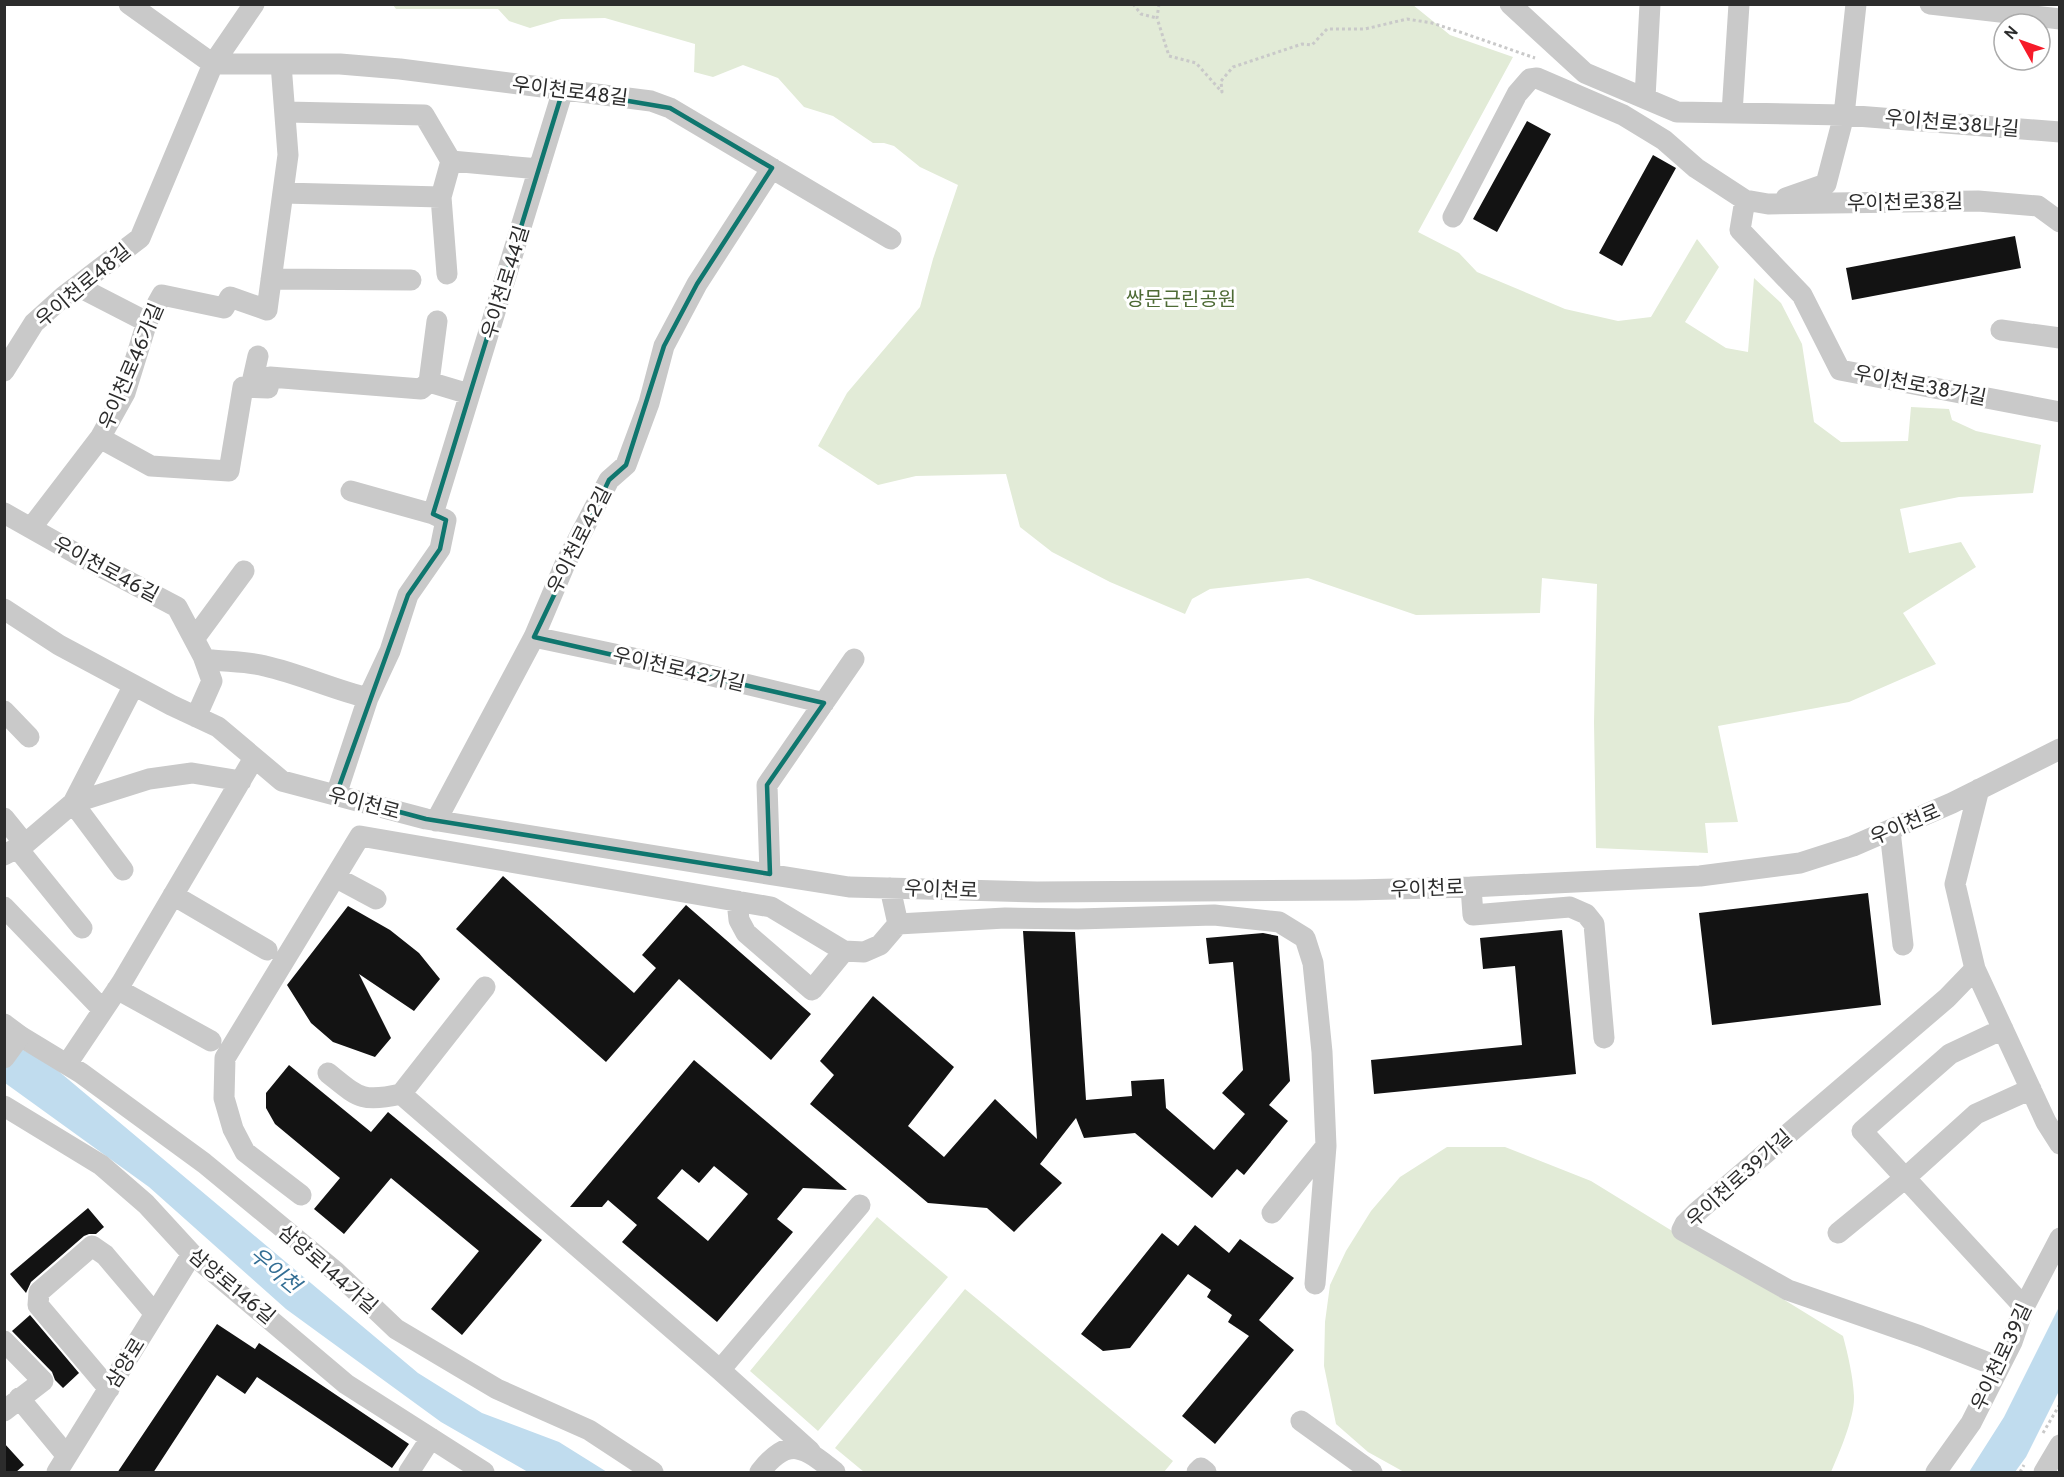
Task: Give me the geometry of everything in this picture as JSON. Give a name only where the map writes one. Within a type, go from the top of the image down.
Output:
[{"type":"street","points":[[129,4],[213,64]]},
{"type":"street","name":"우이천로48길","points":[[4,370],[34,323],[77,286],[140,238],[213,64],[254,4]]},
{"type":"street","name":"우이천로38나길","points":[[1510,4],[1585,73],[1677,112],[1844,115],[2060,132]]},
{"type":"street","points":[[1645,98],[1650,4]]},
{"type":"street","points":[[1732,113],[1739,4]]},
{"type":"street","points":[[1768,204],[1826,184],[1844,115],[1856,4]]},
{"type":"street","points":[[1930,4],[2060,19]]},
{"type":"street","name":"우이천로48길","points":[[213,64],[340,64],[399,69],[651,101],[670,108],[891,238]]},
{"type":"street","name":"우이천로46가길","points":[[31,528],[100,438],[124,393],[147,322],[162,295],[224,308],[230,297],[267,310],[288,154],[282,64]]},
{"type":"street","points":[[1454,217],[1517,94],[1530,79],[1545,80],[1623,115],[1664,140],[1696,168],[1744,200]]},
{"type":"street","name":"우이천로44길","points":[[433,514],[563,90]]},
{"type":"street","points":[[286,112],[424,115],[451,161],[441,197],[447,274]]},
{"type":"street","points":[[451,161],[539,169]]},
{"type":"street","name":"우이천로42길","points":[[436,821],[534,637],[565,564],[609,480],[626,465],[649,403],[664,346],[697,284],[772,168]]},
{"type":"street","points":[[283,193],[441,197]]},
{"type":"street","name":"우이천로38길","points":[[1744,200],[1768,204],[1978,201],[2038,206],[2060,222]]},
{"type":"street","name":"우이천로38가길","points":[[1744,200],[1740,230],[1802,295],[1840,370],[2060,412]]},
{"type":"street","points":[[271,279],[411,280]]},
{"type":"street","points":[[77,286],[147,322]]},
{"type":"street","points":[[251,387],[268,388],[270,377],[421,388],[429,382],[437,321]]},
{"type":"street","points":[[2001,330],[2060,338]]},
{"type":"street","name":"우이천로46가길","points":[[100,438],[151,466],[229,471],[243,387],[251,387],[258,356]]},
{"type":"street","points":[[429,382],[469,394]]},
{"type":"street","points":[[336,795],[368,698],[390,651],[408,595],[440,549],[446,520],[433,514],[351,491]]},
{"type":"street","name":"우이천로46길","points":[[4,513],[177,607],[204,659],[212,681],[196,717]]},
{"type":"street","points":[[194,639],[244,571]]},
{"type":"street","name":"우이천로","points":[[4,609],[59,645],[218,728],[282,781],[436,821],[849,886],[1059,892],[1471,887],[1700,876],[1800,863],[1853,846],[1890,831],[2060,749]]},
{"type":"street","name":"우이천로42가길","points":[[534,637],[671,666],[824,703]]},
{"type":"street","points":[[204,659],[263,665],[368,698]]},
{"type":"street","points":[[770,874],[767,785],[854,659]]},
{"type":"street","points":[[73,803],[134,685]]},
{"type":"street","points":[[4,711],[29,736]]},
{"type":"street","points":[[67,1065],[117,989],[254,758]]},
{"type":"street","points":[[16,849],[73,803],[148,779],[192,773],[241,781]]},
{"type":"street","points":[[1979,789],[1955,884],[1976,969],[2046,1122],[2060,1144]]},
{"type":"street","points":[[73,803],[123,870]]},
{"type":"street","points":[[4,818],[16,849],[82,928]]},
{"type":"street","points":[[1890,831],[1903,945]]},
{"type":"street","points":[[301,1195],[245,1152],[233,1129],[224,1098],[225,1058],[360,836],[771,907],[844,951],[864,952],[880,945],[898,924],[1005,918],[1078,919],[1214,915],[1279,922],[1305,938],[1313,963],[1322,1052],[1326,1146],[1315,1284]]},
{"type":"street","points":[[335,877],[376,899]]},
{"type":"street","points":[[1471,887],[1473,915],[1570,907],[1586,914],[1594,924],[1604,1038]]},
{"type":"street","points":[[890,888],[898,924]]},
{"type":"street","points":[[173,895],[267,950]]},
{"type":"street","points":[[737,901],[739,920],[746,933],[812,990],[844,951]]},
{"type":"street","points":[[4,907],[103,1010]]},
{"type":"street","name":"우이천로39가길","points":[[1976,969],[1947,998],[1697,1212],[1682,1230],[1788,1290],[1920,1336],[1999,1367]]},
{"type":"street","points":[[328,1073],[357,1096],[378,1099],[401,1094],[485,987]]},
{"type":"street","points":[[117,989],[211,1041]]},
{"type":"street","points":[[2003,1029],[1950,1054],[1862,1131],[2024,1307]]},
{"type":"street","points":[[4,1058],[12,1030]]},
{"type":"street","name":"삼양로144가길","points":[[12,1030],[67,1065],[204,1163],[335,1271],[396,1329],[497,1389],[589,1430],[653,1473]]},
{"type":"street","points":[[1838,1233],[1904,1179],[1976,1114],[2031,1089]]},
{"type":"street","points":[[401,1094],[720,1370],[835,1473]]},
{"type":"street","name":"삼양로146길","points":[[4,1106],[101,1166],[146,1204],[192,1254],[346,1384],[484,1472]]},
{"type":"street","points":[[1272,1213],[1326,1146]]},
{"type":"street","points":[[720,1370],[860,1205]]},
{"type":"street","name":"우이천로39길","points":[[1936,1473],[1971,1423],[2012,1342],[2024,1307],[2060,1238]]},
{"type":"street","points":[[109,1389],[38,1305],[39,1292],[92,1246],[105,1255],[155,1314]]},
{"type":"street","name":"삼양로","points":[[62,1464],[192,1254]]},
{"type":"street","points":[[4,1341],[43,1381],[12,1405],[62,1464]]},
{"type":"street","points":[[1301,1421],[1372,1473]]},
{"type":"street","points":[[409,1473],[431,1438]]},
{"type":"street","points":[[760,1473],[771,1458],[785,1450],[810,1451]]},
{"type":"street","points":[[1197,1473],[1201,1468],[1206,1473]]},
{"type":"path","points":[[1133,4],[1141,14],[1157,18]]},
{"type":"path","points":[[1159,4],[1157,18],[1169,56],[1196,63],[1222,92],[1221,81],[1233,67],[1302,44],[1312,45],[1327,29],[1365,29],[1407,19],[1432,23],[1547,63],[1557,47]]},
{"type":"highlighted area","points":[[563,90],[670,108],[772,168],[697,284],[664,346],[626,465],[609,480],[534,637],[824,703],[767,785],[770,874],[426,819],[336,795],[408,595],[440,549],[446,520],[433,514]]},
{"type":"green space","name":"쌍문근린공원","points":[[393,5],[1413,5],[1450,35],[1513,57],[1418,232],[1459,253],[1477,272],[1565,309],[1618,321],[1651,317],[1697,239],[1719,267],[1685,322],[1726,348],[1748,352],[1754,278],[1781,303],[1802,344],[1814,422],[1841,442],[1908,441],[1911,407],[1949,409],[1952,420],[1976,431],[2041,445],[2033,493],[1959,497],[1900,509],[1909,553],[1961,542],[1976,567],[1903,613],[1936,664],[1849,702],[1718,726],[1738,822],[1705,823],[1708,853],[1596,848],[1594,722],[1597,584],[1542,578],[1540,613],[1416,615],[1308,578],[1210,589],[1192,599],[1185,614],[1110,582],[1052,552],[1020,527],[1006,474],[916,476],[878,485],[818,446],[847,393],[920,307],[933,259],[958,185],[920,167],[894,146],[873,143],[833,116],[804,107],[778,78],[743,65],[713,77],[694,72],[695,44],[605,18],[561,19],[530,28],[509,21],[498,9],[396,9]]},
{"type":"green space","points":[[1447,1147],[1505,1147],[1591,1181],[1843,1336],[1851,1373],[1854,1405],[1846,1435],[1831,1472],[1404,1472],[1368,1452],[1336,1424],[1324,1366],[1325,1322],[1330,1285],[1346,1251],[1371,1211],[1400,1177]]},
{"type":"green space","points":[[877,1217],[948,1277],[818,1431],[750,1371]]},
{"type":"green space","points":[[965,1289],[1173,1461],[1164,1472],[864,1472],[835,1448]]},
{"type":"water","name":"우이천","points":[[4,1040],[50,1064],[418,1373],[482,1413],[559,1442],[607,1472],[528,1472],[441,1422],[286,1309],[149,1187],[5,1083]]},
{"type":"water","points":[[2059,1307],[2059,1391],[2026,1457],[2015,1472],[1969,1472],[2004,1417]]},
{"type":"building","points":[[1527,121],[1551,134],[1497,232],[1473,219]]},
{"type":"building","points":[[1653,155],[1676,168],[1622,266],[1599,253]]},
{"type":"building","points":[[2015,236],[2021,268],[1852,300],[1846,268]]},
{"type":"building","points":[[503,876],[634,993],[656,968],[642,955],[686,905],[811,1014],[771,1060],[679,979],[606,1062],[456,929]]},
{"type":"building","points":[[1868,893],[1881,1005],[1712,1025],[1699,913]]},
{"type":"building","points":[[348,906],[390,930],[419,953],[440,979],[414,1011],[359,974],[391,1038],[375,1057],[333,1042],[311,1023],[287,985]]},
{"type":"building","points":[[1562,930],[1576,1074],[1374,1094],[1371,1060],[1522,1045],[1515,966],[1483,969],[1480,938]]},
{"type":"building","points":[[1023,931],[1075,932],[1086,1100],[1132,1096],[1131,1081],[1164,1079],[1166,1108],[1214,1150],[1245,1114],[1222,1093],[1243,1070],[1233,962],[1209,964],[1206,938],[1263,933],[1278,936],[1290,1081],[1269,1105],[1288,1121],[1244,1175],[1237,1169],[1212,1198],[1135,1133],[1084,1138],[1076,1118],[1040,1164],[1062,1183],[1014,1232],[987,1208],[928,1203],[810,1104],[834,1075],[820,1061],[873,996],[954,1067],[908,1126],[944,1157],[995,1099],[1037,1139]]},
{"type":"building","points":[[694,1060],[847,1190],[803,1188],[777,1219],[793,1232],[717,1322],[622,1242],[637,1225],[608,1200],[602,1207],[570,1207]],"holes":[[[714,1166],[748,1194],[708,1241],[657,1198],[682,1169],[699,1183]]]},
{"type":"building","points":[[289,1065],[371,1132],[388,1112],[542,1240],[462,1335],[431,1309],[479,1251],[391,1178],[344,1234],[314,1209],[340,1178],[275,1124],[266,1108],[266,1093]]},
{"type":"building","points":[[88,1208],[104,1227],[96,1234],[84,1236],[31,1282],[26,1293],[10,1274]]},
{"type":"building","points":[[1195,1225],[1229,1253],[1240,1239],[1294,1278],[1259,1320],[1294,1350],[1215,1444],[1182,1416],[1249,1336],[1228,1322],[1232,1315],[1207,1297],[1211,1290],[1188,1274],[1130,1348],[1103,1351],[1081,1334],[1162,1233],[1178,1246]]},
{"type":"building","points":[[30,1315],[79,1373],[63,1388],[55,1380],[52,1372],[12,1331]]},
{"type":"building","points":[[217,1324],[255,1349],[259,1343],[409,1444],[392,1468],[257,1377],[245,1394],[217,1375],[153,1473],[117,1473]]},
{"type":"building","points":[[4,1443],[24,1465],[15,1473],[4,1473]]}]
